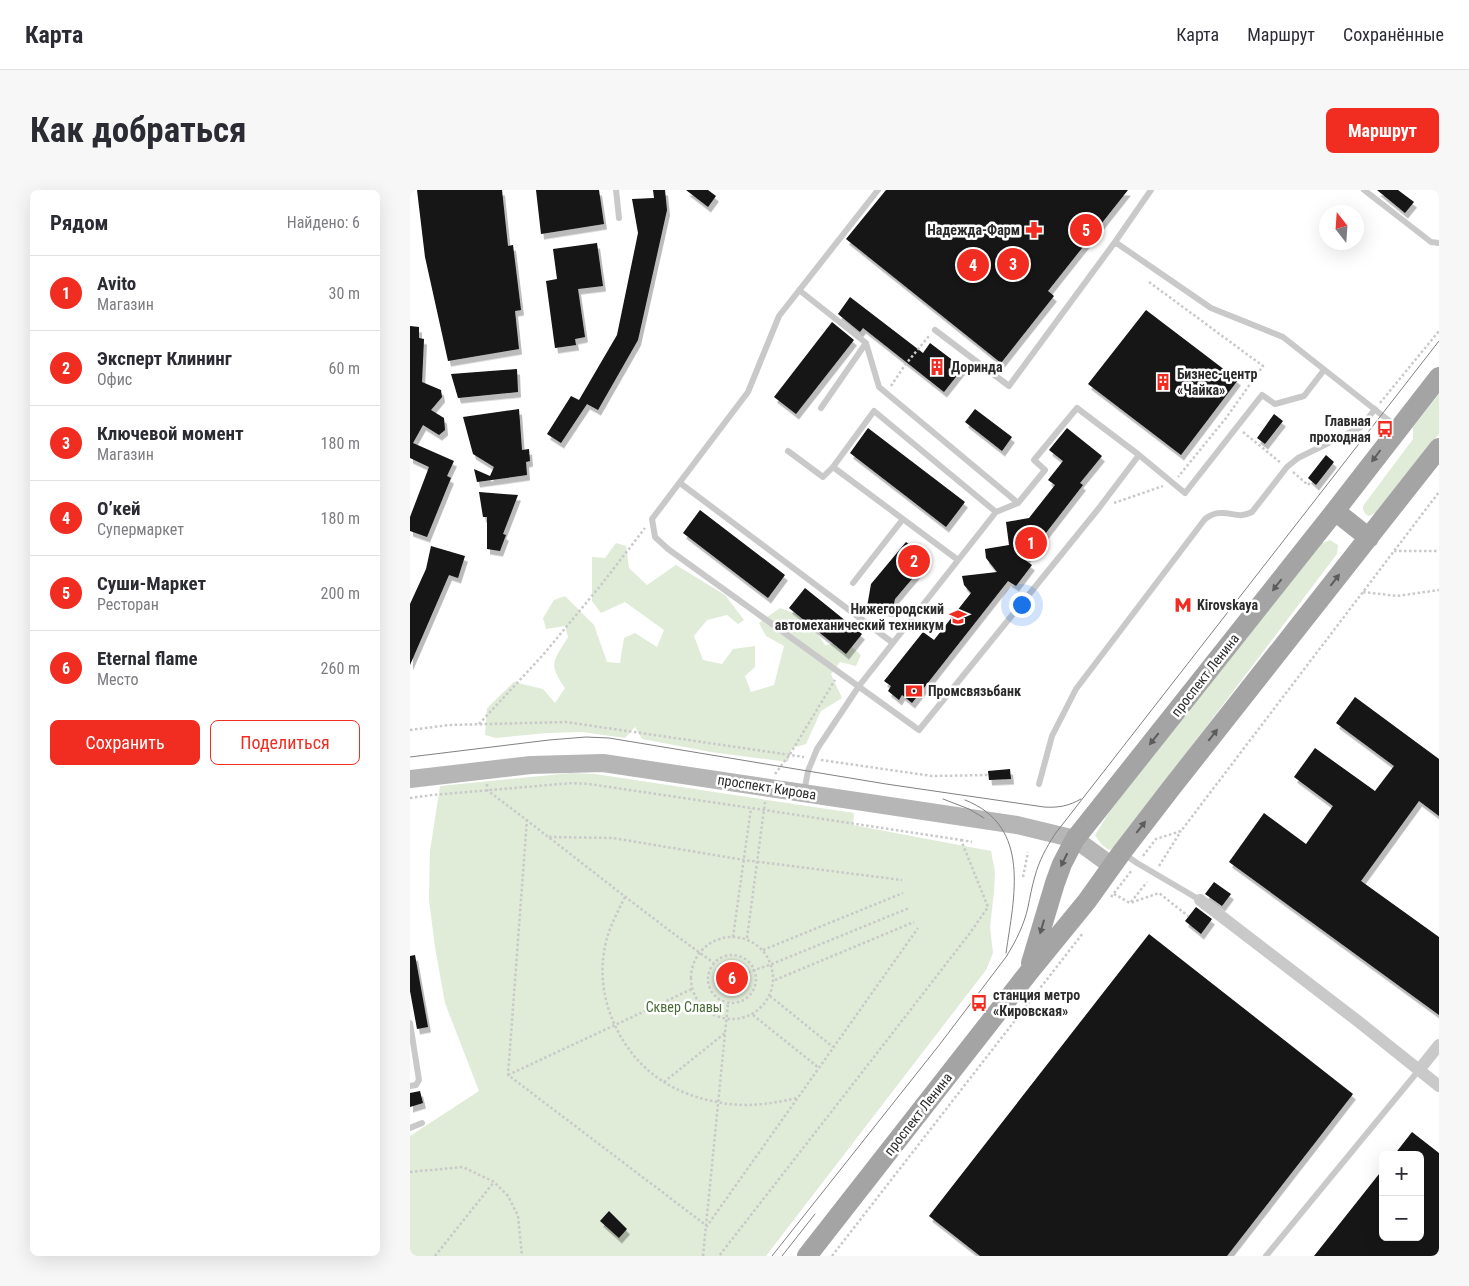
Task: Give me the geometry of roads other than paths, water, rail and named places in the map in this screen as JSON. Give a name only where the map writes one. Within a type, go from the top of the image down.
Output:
[{"type":"main road","name":"проспект Ленина","points":[[1029,972],[1055,883],[1075,839],[1439,377]]},
{"type":"main road","name":"проспект Ленина","points":[[807,1256],[1029,972],[1087,901],[1124,861],[1439,448]]},
{"type":"main road","points":[[1335,511],[1369,538]]},
{"type":"street","name":"проспект Кирова","points":[[410,779],[531,765],[603,763],[1016,825],[1075,839],[1124,861]]},
{"type":"street","points":[[1200,900],[1439,1086]]},
{"type":"street","points":[[1419,1070],[1439,1044]]},
{"type":"lane","points":[[616,190],[619,218]]},
{"type":"lane","points":[[878,190],[779,316],[748,392],[652,519],[655,536],[668,549],[919,730],[1099,508],[1139,455]]},
{"type":"lane","points":[[935,330],[1009,386],[1151,190]]},
{"type":"lane","points":[[1364,190],[1431,242],[1439,243]]},
{"type":"lane","points":[[1115,242],[1210,308],[1283,337],[1398,428]]},
{"type":"lane","points":[[799,290],[866,343],[879,388],[1018,503]]},
{"type":"lane","points":[[821,408],[866,343]]},
{"type":"lane","points":[[804,793],[812,758],[859,686],[996,512],[1018,503],[1045,470],[1034,460],[1077,408],[1185,493],[1262,395],[1275,404],[1304,396],[1324,370]]},
{"type":"lane","points":[[1040,784],[1052,736],[1076,689],[1204,519],[1220,512],[1238,516],[1252,512],[1287,467],[1298,458],[1361,427],[1375,410]]},
{"type":"lane","points":[[788,451],[823,477],[833,467],[874,412],[996,512]]},
{"type":"lane","points":[[833,467],[958,560]]},
{"type":"lane","points":[[680,483],[893,643]]},
{"type":"lane","points":[[853,584],[902,519]]},
{"type":"lane","points":[[1124,861],[1200,900]]},
{"type":"lane","points":[[410,1023],[419,1080],[416,1084],[410,1086]]},
{"type":"lane","points":[[1266,1256],[1419,1070]]},
{"type":"lane","points":[[410,1128],[422,1123]]},
{"type":"tram line","points":[[772,1256],[940,1044],[1006,957],[1024,920],[1039,865],[1055,834],[1439,341]]},
{"type":"tram line","points":[[410,757],[549,740],[586,737],[609,738],[886,784],[1044,807],[1063,806],[1081,799]]},
{"type":"tram line","points":[[943,799],[969,809],[984,818]]},
{"type":"tram line","points":[[965,800],[986,812],[1001,827],[1010,845],[1014,865],[1014,887],[1006,953]]},
{"type":"tram line","points":[[782,1256],[815,1214]]},
{"type":"place","name":"Надежда-Фарм","points":[[1034,230]]},
{"type":"place","name":"Суши-Маркет","points":[[1086,230]]},
{"type":"place","name":"Ключевой момент","points":[[1013,264]]},
{"type":"place","name":"О’кей","points":[[973,265]]},
{"type":"place","name":"Доринда","points":[[937,367]]},
{"type":"place","name":"Бизнес-центр «Чайка»","points":[[1163,382]]},
{"type":"place","name":"Главная проходная","points":[[1385,429]]},
{"type":"place","name":"Avito","points":[[1031,543]]},
{"type":"place","name":"Эксперт Клининг","points":[[914,561]]},
{"type":"place","name":"Kirovskaya","points":[[1183,605]]},
{"type":"place","name":"Нижегородский автомеханический техникум","points":[[958,617]]},
{"type":"place","name":"Промсвязьбанк","points":[[914,691]]},
{"type":"place","name":"Eternal flame","points":[[732,978]]},
{"type":"place","name":"станция метро «Кировская»","points":[[979,1003]]},
{"type":"park label","name":"Сквер Славы","points":[[684,1007]]}]
